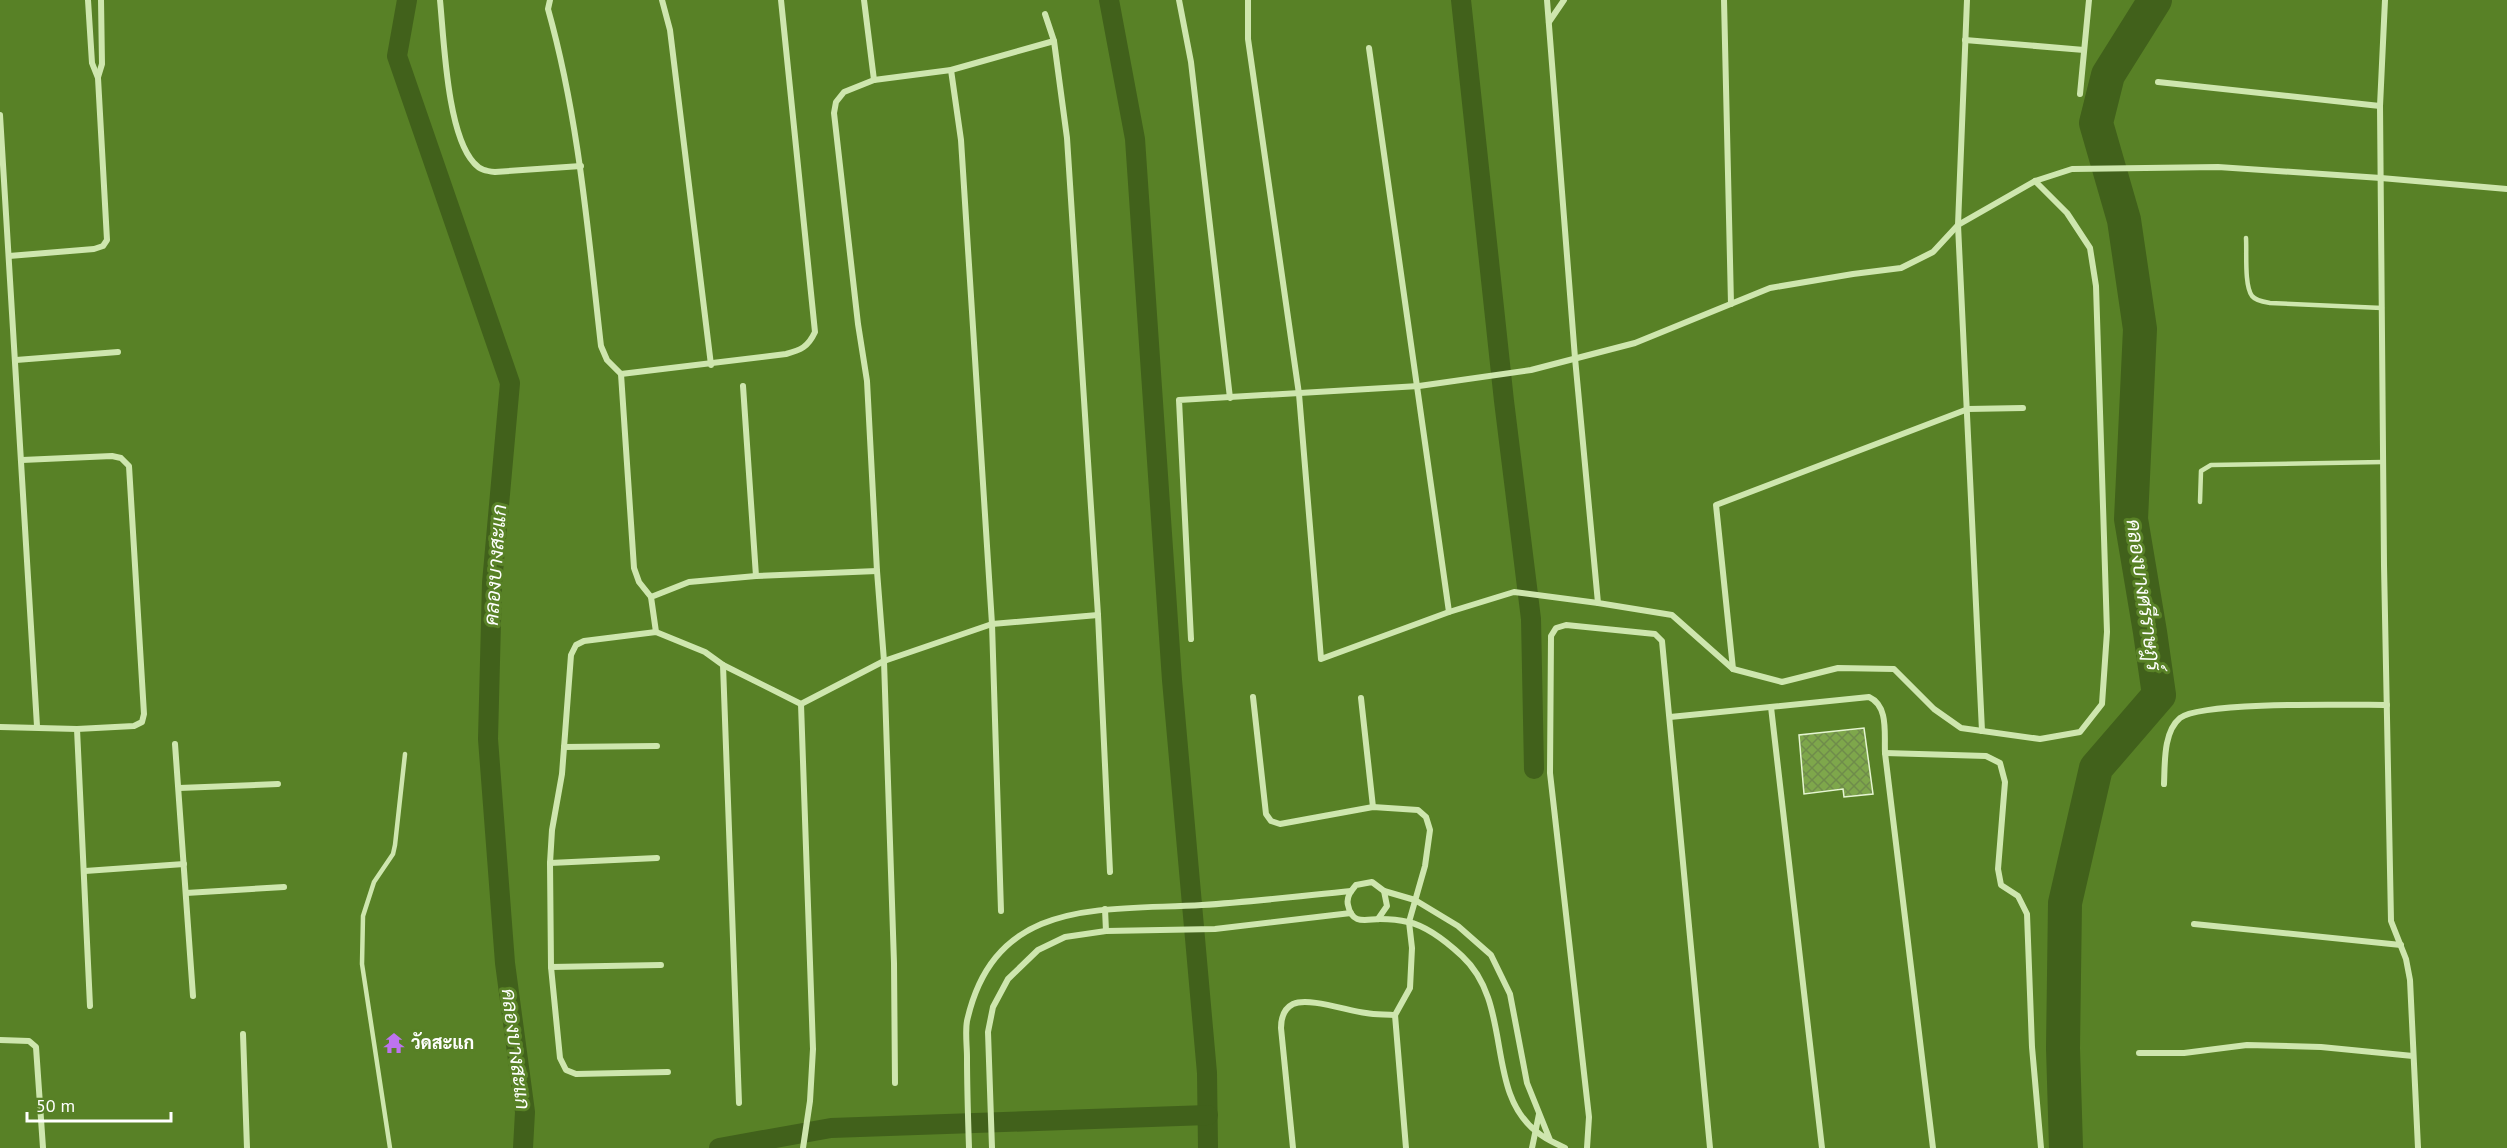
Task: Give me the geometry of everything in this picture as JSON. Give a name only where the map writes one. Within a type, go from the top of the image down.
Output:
[{"type":"street","points":[[9,256],[94,249],[103,246],[107,240],[98,78],[92,63],[88,0]]},
{"type":"street","points":[[98,78],[102,64],[101,0]]},
{"type":"street","points":[[440,0],[452,113],[473,162],[483,171],[495,172],[581,166]]},
{"type":"street","points":[[550,0],[548,9],[568,86],[581,166],[601,346],[607,360],[621,374],[634,568],[639,582],[651,597],[656,632]]},
{"type":"street","points":[[662,0],[670,30],[711,364]]},
{"type":"street","points":[[621,374],[800,351],[810,343],[815,332],[781,0]]},
{"type":"street","points":[[864,0],[874,80]]},
{"type":"street","points":[[1179,0],[1191,62],[1230,398]]},
{"type":"street","points":[[1248,0],[1248,39],[1299,394],[1321,658],[1449,612],[1514,592],[1672,615],[1733,669],[1782,682],[1838,668],[1894,669],[1934,709],[1961,728],[2040,739],[2080,732],[2102,704],[2107,632],[2096,286],[2090,248],[2067,213],[2035,181]]},
{"type":"street","points":[[1547,0],[1575,358],[1598,603]]},
{"type":"street","points":[[1549,23],[1564,0]]},
{"type":"street","points":[[1724,0],[1731,304]]},
{"type":"street","points":[[1967,0],[1958,225],[1982,731]]},
{"type":"street","points":[[2080,94],[2089,0]]},
{"type":"street","points":[[2385,0],[2380,106],[2383,462],[2391,921],[2406,958],[2410,980],[2418,1148]]},
{"type":"street","points":[[1045,14],[1054,41],[1067,138],[1098,615],[1110,872]]},
{"type":"street","points":[[1965,40],[2084,50]]},
{"type":"street","points":[[895,1083],[894,963],[884,662],[867,381],[858,324],[834,113],[836,102],[844,92],[874,80],[951,70],[1054,41]]},
{"type":"street","points":[[1369,48],[1419,386],[1449,612]]},
{"type":"street","points":[[951,70],[961,140],[992,624],[1001,911]]},
{"type":"street","points":[[2158,82],[2380,106]]},
{"type":"street","points":[[0,115],[37,726]]},
{"type":"street","points":[[1191,639],[1179,400],[1419,386],[1531,370],[1635,343],[1770,288],[1901,268],[1933,252],[1958,225],[2035,181],[2072,169],[2218,167],[2507,189]]},
{"type":"street","points":[[16,360],[118,352]]},
{"type":"street","points":[[743,386],[756,576]]},
{"type":"street","points":[[1733,669],[1716,505],[1968,410],[2023,408]]},
{"type":"street","points":[[0,727],[37,726],[77,729],[134,726],[141,722],[144,714],[129,466],[121,458],[112,456],[22,460]]},
{"type":"street","points":[[651,597],[689,582],[756,576],[877,572]]},
{"type":"street","points":[[801,704],[884,662],[992,624],[1098,615]]},
{"type":"street","points":[[1587,1148],[1589,1117],[1550,773],[1551,636],[1556,628],[1566,625],[1655,634],[1662,641],[1665,651],[1710,1148]]},
{"type":"street","points":[[668,1072],[576,1074],[566,1070],[560,1058],[550,967],[550,863],[564,747],[571,655],[576,645],[584,641],[656,632],[705,652],[723,665],[801,704]]},
{"type":"street","points":[[723,665],[739,1103]]},
{"type":"street","points":[[1253,697],[1266,814],[1272,821],[1280,824],[1373,807],[1418,810],[1426,817],[1430,830],[1425,866],[1409,922],[1412,948],[1410,988],[1395,1015],[1406,1148]]},
{"type":"street","points":[[1361,698],[1373,807]]},
{"type":"street","points":[[1670,717],[1869,698],[1877,701],[1883,709],[1885,753],[1933,1148]]},
{"type":"street","points":[[801,704],[813,1049],[810,1101],[803,1148]]},
{"type":"street","points":[[2164,784],[2166,752],[2170,734],[2179,718],[2195,711],[2258,706],[2387,705]]},
{"type":"street","points":[[1771,707],[1822,1148]]},
{"type":"street","points":[[77,729],[90,1006]]},
{"type":"street","points":[[175,744],[193,996]]},
{"type":"street","points":[[564,747],[657,746]]},
{"type":"street","points":[[1885,753],[1986,756],[2000,763],[2005,782],[1998,869],[2001,885],[2018,896],[2027,914],[2032,1047],[2042,1148]]},
{"type":"street","points":[[179,789],[279,784]]},
{"type":"street","points":[[550,863],[657,858]]},
{"type":"street","points":[[85,870],[184,864]]},
{"type":"street","points":[[1351,913],[1348,898],[1351,891],[1356,885],[1372,882],[1384,891],[1415,900],[1458,926],[1491,955],[1510,994],[1527,1083],[1550,1140]]},
{"type":"street","points":[[186,893],[284,887]]},
{"type":"street","points":[[969,1146],[967,1024],[974,999],[986,972],[1007,945],[1038,924],[1065,915],[1105,909],[1176,907],[1351,891]]},
{"type":"street","points":[[1378,919],[1387,906],[1384,891]]},
{"type":"street","points":[[1105,909],[1106,931]]},
{"type":"street","points":[[992,1145],[988,1032],[993,1007],[1008,979],[1038,951],[1065,937],[1106,931],[1215,930],[1351,913],[1364,921],[1378,919],[1409,922],[1447,942],[1475,967],[1491,1001],[1508,1090],[1520,1113],[1535,1131],[1565,1148]]},
{"type":"street","points":[[2194,924],[2400,945]]},
{"type":"street","points":[[550,967],[661,965]]},
{"type":"street","points":[[1293,1148],[1281,1028],[1281,1019],[1285,1009],[1294,1003],[1314,1003],[1367,1013],[1395,1015]]},
{"type":"street","points":[[243,1034],[247,1148]]},
{"type":"street","points":[[0,1040],[29,1041],[36,1047],[43,1148]]},
{"type":"street","points":[[2139,1053],[2184,1053],[2247,1045],[2321,1047],[2413,1056]]},
{"type":"street","points":[[1532,1148],[1539,1114]]},
{"type":"lane","points":[[2246,238],[2248,285],[2257,300],[2270,303],[2382,308]]},
{"type":"lane","points":[[2200,502],[2201,471],[2211,465],[2383,462]]},
{"type":"lane","points":[[390,1148],[362,964],[363,916],[374,882],[393,854],[405,754]]},
{"type":"building","points":[[1864,728],[1873,794],[1844,797],[1843,789],[1804,794],[1799,735]]},
{"type":"waterway","name":"คลองบางสะแก","points":[[407,0],[397,56],[510,383],[492,583],[488,739],[505,963],[525,1112],[523,1148]]},
{"type":"waterway","points":[[1109,0],[1135,139],[1172,680],[1207,1073],[1208,1148]]},
{"type":"waterway","points":[[1461,0],[1504,401],[1531,619],[1534,769]]},
{"type":"waterway","name":"คลองบางศรีราษฎร์","points":[[2066,1148],[2063,1048],[2065,903],[2096,768],[2159,695],[2131,519],[2140,329],[2124,220],[2096,123],[2108,75],[2155,0]]},
{"type":"waterway","points":[[719,1148],[831,1128],[1208,1115]]},
{"type":"place","name":"วัดสะแก","points":[[394,1043]]}]
